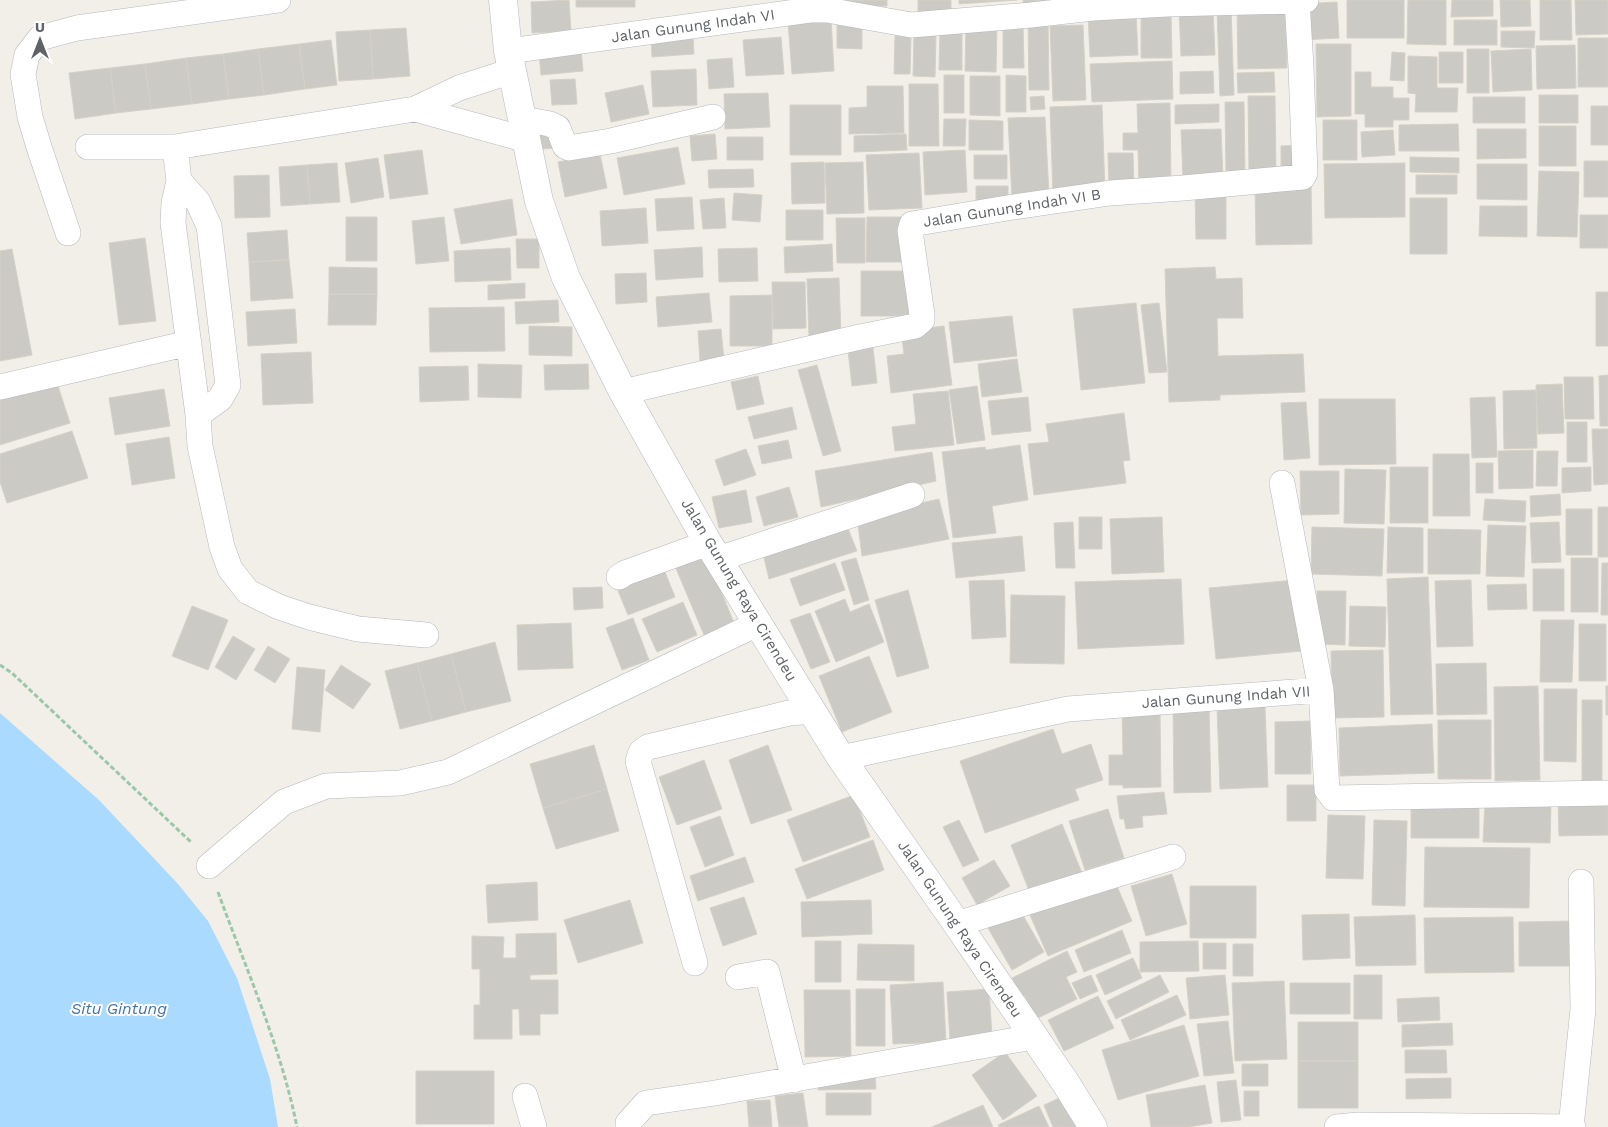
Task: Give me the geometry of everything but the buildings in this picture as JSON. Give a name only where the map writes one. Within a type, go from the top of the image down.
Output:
[{"type":"street","points":[[68,232],[30,117],[22,74],[27,55],[40,38],[77,28],[278,0]]},
{"type":"street","name":"Jalan Gunung Raya Cirendeu","points":[[504,0],[510,61],[539,201],[566,278],[623,392],[713,551],[842,758],[958,924],[1065,1082],[1093,1127]]},
{"type":"street","points":[[1297,1],[1306,0]]},
{"type":"street","name":"Jalan Gunung Indah VI","points":[[415,109],[510,61],[810,10],[827,10],[911,25],[1093,8],[1187,3],[1297,1]]},
{"type":"street","name":"Jalan Gunung Indah VI B","points":[[623,392],[915,326],[922,320],[922,315],[910,231],[912,224],[1013,206],[1110,193],[1303,177],[1301,67],[1297,1]]},
{"type":"street","points":[[88,147],[175,147],[415,109],[525,129],[550,124],[558,128],[565,146],[569,148],[612,141],[714,117]]},
{"type":"street","points":[[175,147],[179,181],[174,203],[173,223],[198,414],[200,446],[222,547],[230,570],[248,592],[279,607],[358,629],[426,635]]},
{"type":"street","points":[[179,181],[198,202],[209,226],[228,385],[220,399],[198,414]]},
{"type":"street","points":[[0,387],[189,343]]},
{"type":"street","points":[[1282,483],[1321,690]]},
{"type":"street","points":[[619,577],[625,573],[713,551],[912,495]]},
{"type":"street","points":[[209,866],[284,802],[326,786],[400,783],[448,772],[757,624]]},
{"type":"street","name":"Jalan Gunung Indah VII","points":[[842,758],[1068,709],[1321,690],[1327,790],[1333,798],[1608,793]]},
{"type":"street","points":[[695,963],[638,761],[641,752],[648,747],[789,713],[813,711]]},
{"type":"street","points":[[958,924],[1173,856]]},
{"type":"street","points":[[1337,1127],[1358,1125],[1572,1127],[1583,1009],[1581,882]]},
{"type":"street","points":[[738,977],[767,972],[794,1080]]},
{"type":"street","points":[[628,1127],[628,1123],[646,1104],[794,1080],[1033,1037]]},
{"type":"street","points":[[525,1096],[534,1127]]},
{"type":"path","points":[[0,665],[12,674],[190,840],[209,866],[273,1043],[292,1104],[297,1127]]},
{"type":"water","name":"Situ Gintung","points":[[0,713],[99,800],[178,884],[208,921],[237,978],[270,1079],[278,1127],[0,1127]]}]
